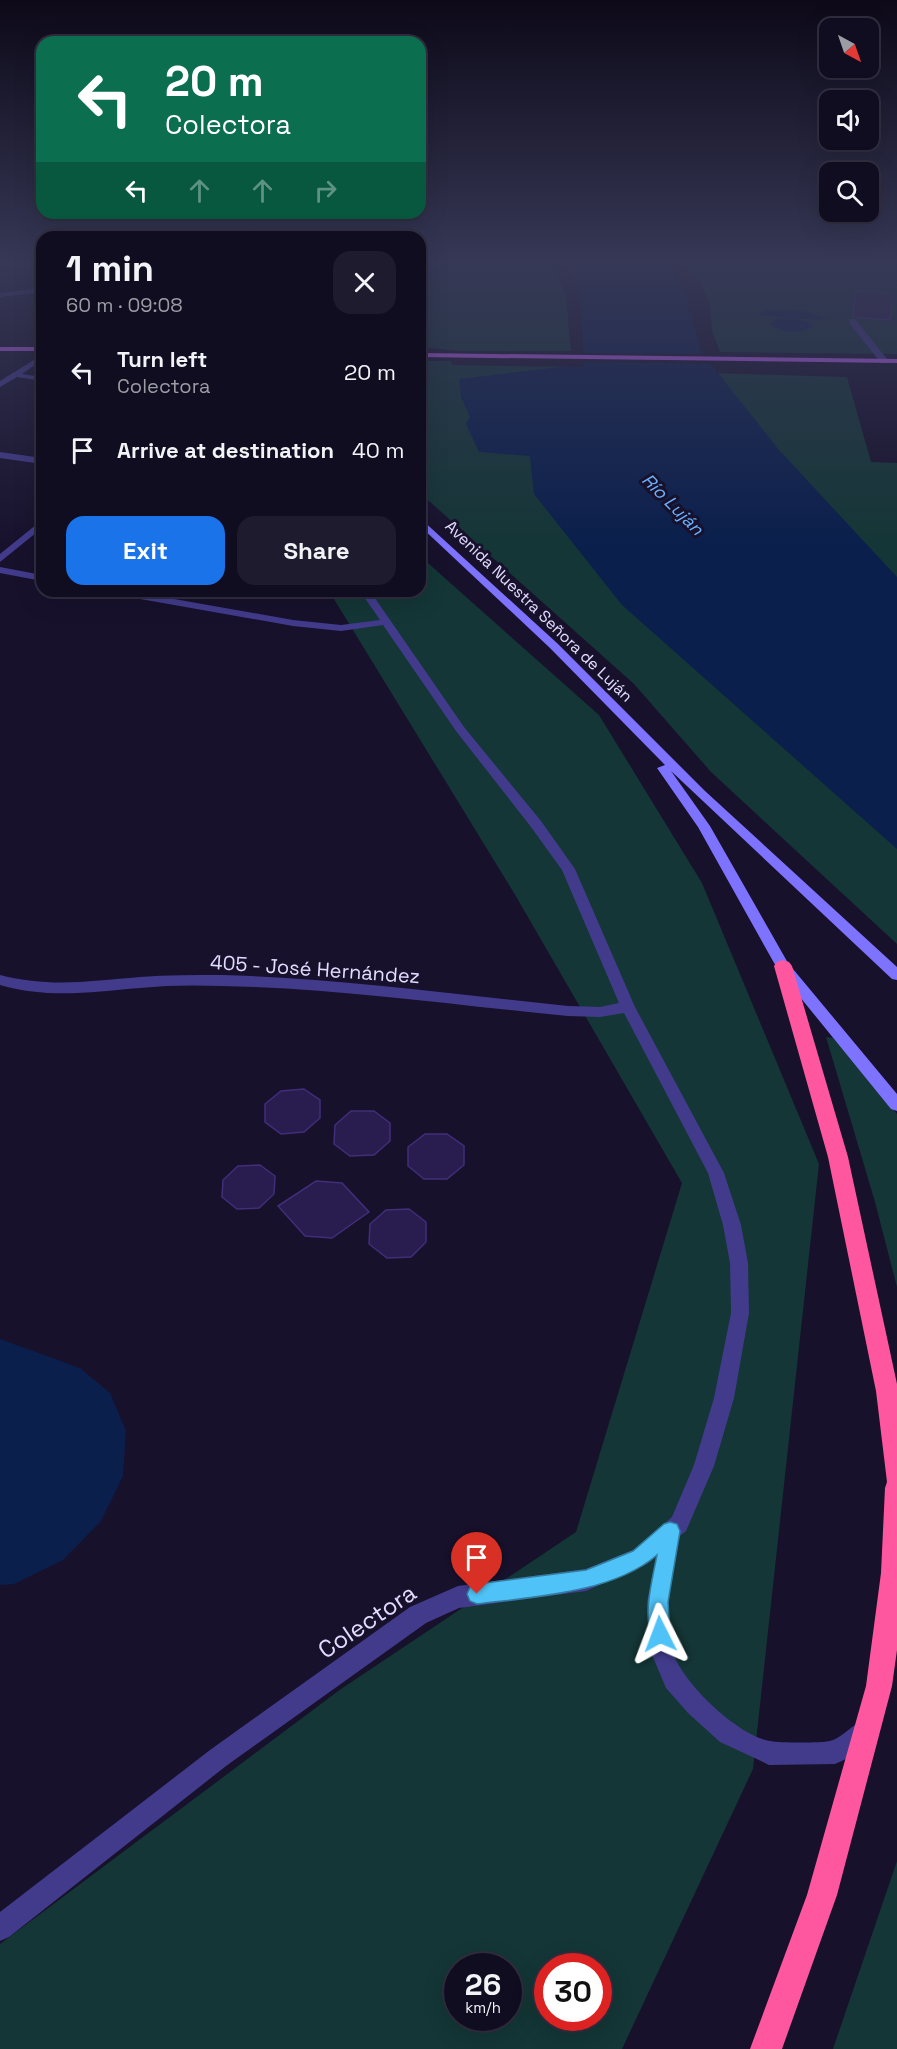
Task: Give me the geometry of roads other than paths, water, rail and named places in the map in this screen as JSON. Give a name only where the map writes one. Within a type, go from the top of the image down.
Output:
[{"type":"highway","points":[[783,966],[838,1157],[887,1391],[897,1477]]},
{"type":"highway","points":[[766,2049],[822,1894],[879,1686],[894,1573],[897,1488]]},
{"type":"main road","points":[[0,356],[36,357]]},
{"type":"main road","points":[[441,356],[897,361]]},
{"type":"main road","name":"Avenida Nuestra Señora de Luján","points":[[426,527],[554,646],[700,795],[897,975]]},
{"type":"main road","name":"Avenida Nuestra Señora de Luján","points":[[633,727],[704,826],[783,966],[897,1105]]},
{"type":"street","points":[[880,356],[884,361]]},
{"type":"street","points":[[0,385],[36,361]]},
{"type":"street","points":[[16,375],[36,378]]},
{"type":"street","points":[[0,455],[36,460]]},
{"type":"street","points":[[0,559],[36,528]]},
{"type":"street","points":[[0,570],[36,577]]},
{"type":"street","points":[[144,597],[293,624],[341,628],[386,622]]},
{"type":"street","name":"Colectora","points":[[0,1928],[218,1758],[418,1615],[459,1597],[586,1580],[640,1557],[679,1524],[704,1466],[724,1398],[740,1313],[739,1263],[732,1225],[716,1173],[628,1007],[568,869],[536,824],[460,729],[369,597]]},
{"type":"street","name":"405 - José Hernández","points":[[0,980],[28,988],[59,991],[98,989],[128,984],[234,981],[302,985],[568,1011],[600,1012],[628,1007]]},
{"type":"street","points":[[670,1531],[658,1602],[661,1650],[674,1680],[696,1705],[728,1734],[769,1753],[835,1752],[868,1729]]},
{"type":"water","name":"Río Luján","points":[[583,356],[704,356],[779,450],[897,577],[897,849],[622,605],[534,494],[530,456],[479,452],[466,424],[470,417],[461,397],[459,379],[559,367],[584,367]]},
{"type":"water","points":[[0,1339],[80,1368],[110,1393],[126,1431],[123,1476],[101,1521],[63,1560],[14,1584],[0,1585]]}]
